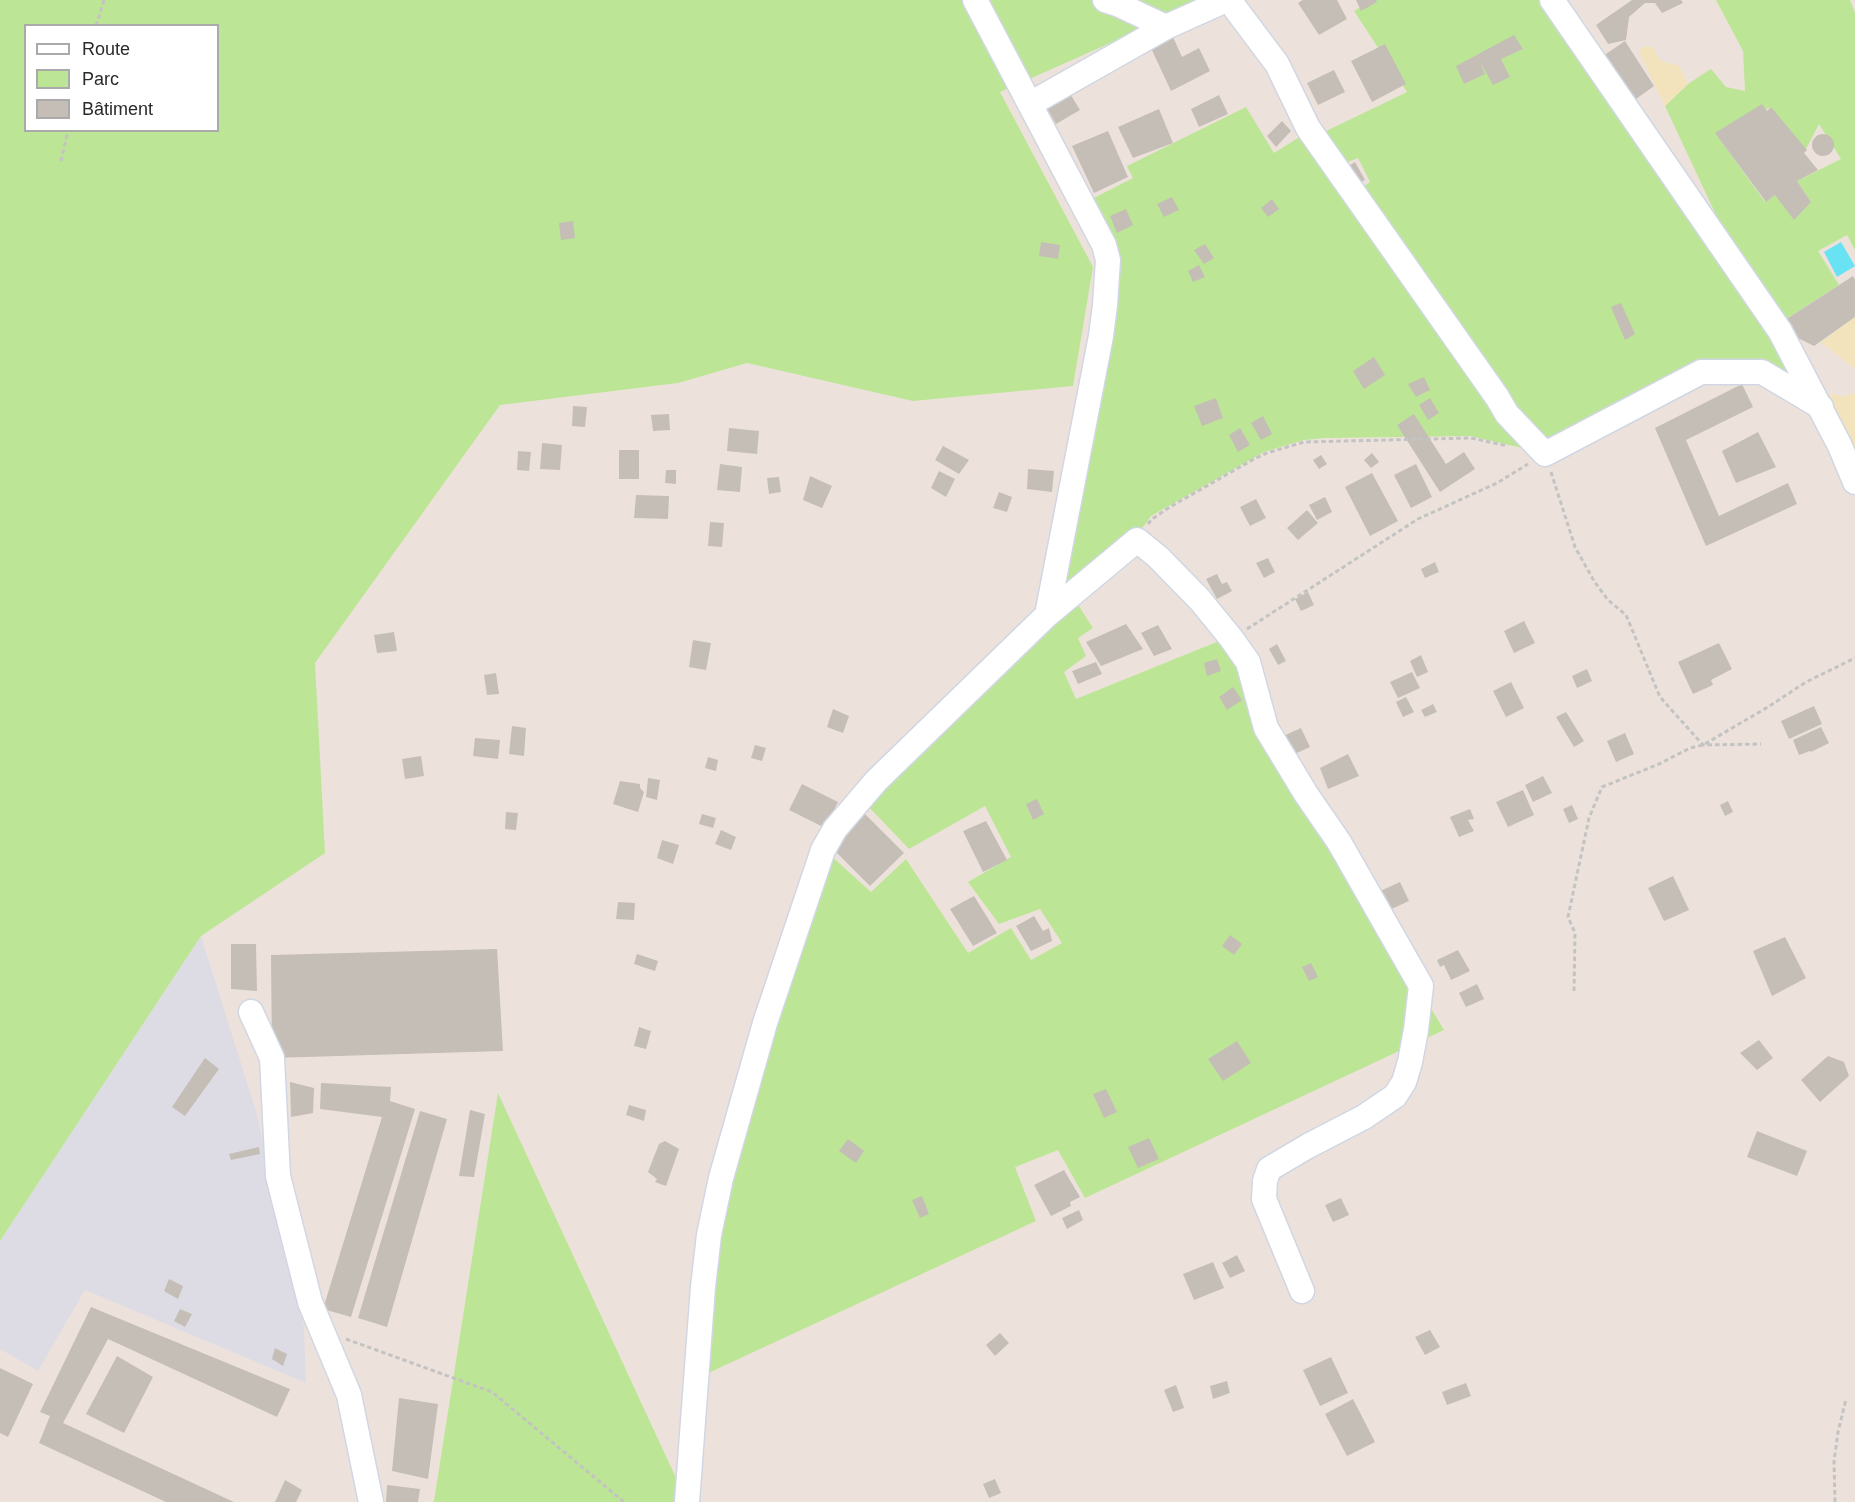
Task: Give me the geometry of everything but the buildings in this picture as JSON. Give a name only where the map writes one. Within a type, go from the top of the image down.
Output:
[{"type":"street","points":[[975,0],[1104,245],[1108,260],[1101,336],[1047,615]]},
{"type":"street","points":[[1105,0],[1166,27]]},
{"type":"street","points":[[1030,104],[1166,27],[1227,0],[1277,64],[1308,128],[1507,414],[1545,454],[1701,372],[1762,372],[1821,407]]},
{"type":"street","points":[[1552,0],[1780,331],[1821,407],[1855,482]]},
{"type":"street","points":[[687,1502],[703,1287],[709,1234],[718,1189],[765,1023],[824,850],[835,829],[876,781],[1047,615],[1137,540],[1158,557],[1200,600],[1248,663],[1266,728],[1306,794],[1339,842],[1421,986],[1410,1062],[1404,1082],[1395,1096],[1364,1117],[1269,1169],[1265,1181],[1264,1199],[1302,1291]]},
{"type":"street","points":[[251,1012],[272,1058],[278,1176],[310,1302],[349,1395],[371,1502]]},
{"type":"path","points":[[97,24],[104,0]]},
{"type":"path","points":[[61,161],[68,132]]},
{"type":"path","points":[[1137,540],[1152,519],[1170,507],[1254,459],[1304,442],[1470,438],[1513,447]]},
{"type":"path","points":[[1231,638],[1418,519],[1497,483],[1545,454],[1575,548],[1608,600],[1626,615],[1660,697],[1703,745]]},
{"type":"path","points":[[1703,745],[1806,682],[1855,658]]},
{"type":"path","points":[[1574,991],[1575,933],[1568,917],[1589,818],[1602,787],[1659,764],[1690,748],[1703,745],[1761,744]]},
{"type":"path","points":[[322,1331],[492,1392],[624,1502]]},
{"type":"path","points":[[1834,1502],[1834,1462],[1846,1399]]},
{"type":"shaded area","points":[[201,936],[256,1111],[304,1327],[306,1383],[85,1290],[38,1371],[0,1349],[0,1241]]},
{"type":"green space","points":[[0,0],[1207,0],[1000,92],[1093,267],[1073,386],[913,401],[747,363],[678,383],[500,405],[315,663],[325,853],[201,936],[0,1241]]},
{"type":"green space","points":[[1372,0],[1547,0],[1764,319],[1794,384],[1703,365],[1545,449],[1360,189],[1370,182],[1358,158],[1340,165],[1320,134],[1407,92],[1354,11]]},
{"type":"green space","points":[[1716,0],[1850,0],[1855,13],[1855,250],[1847,235],[1818,251],[1839,285],[1780,323],[1740,266],[1665,106],[1688,84],[1711,69],[1726,87],[1745,91],[1743,51]],"holes":[[[1771,107],[1804,153],[1819,124],[1841,159],[1797,181],[1811,202],[1775,195],[1765,202],[1716,134]]]},
{"type":"green space","points":[[1246,107],[1274,153],[1306,133],[1544,453],[1470,436],[1326,438],[1304,440],[1264,452],[1151,516],[1135,538],[1048,613],[1113,259],[1086,202],[1133,178],[1127,166]]},
{"type":"green space","points":[[1075,600],[1093,628],[1078,638],[1086,656],[1064,672],[1076,699],[1224,639],[1279,763],[1444,1030],[1085,1198],[1058,1150],[1015,1167],[1036,1221],[704,1375],[712,1274],[729,1177],[829,854],[871,892],[906,859],[968,953],[1011,928],[1031,960],[1062,943],[1040,909],[999,924],[968,882],[1011,857],[985,806],[909,849],[866,804]]},
{"type":"green space","points":[[498,1093],[682,1491],[681,1502],[432,1502],[434,1501]]},
{"type":"sand","points":[[1644,46],[1652,47],[1661,61],[1679,66],[1688,84],[1665,106],[1639,52]]},
{"type":"sand","points":[[1855,317],[1855,367],[1854,368],[1821,342]]},
{"type":"sand","points":[[1822,393],[1844,396],[1855,393],[1855,465]]},
{"type":"water","points":[[1841,242],[1855,266],[1837,277],[1824,252]]}]
